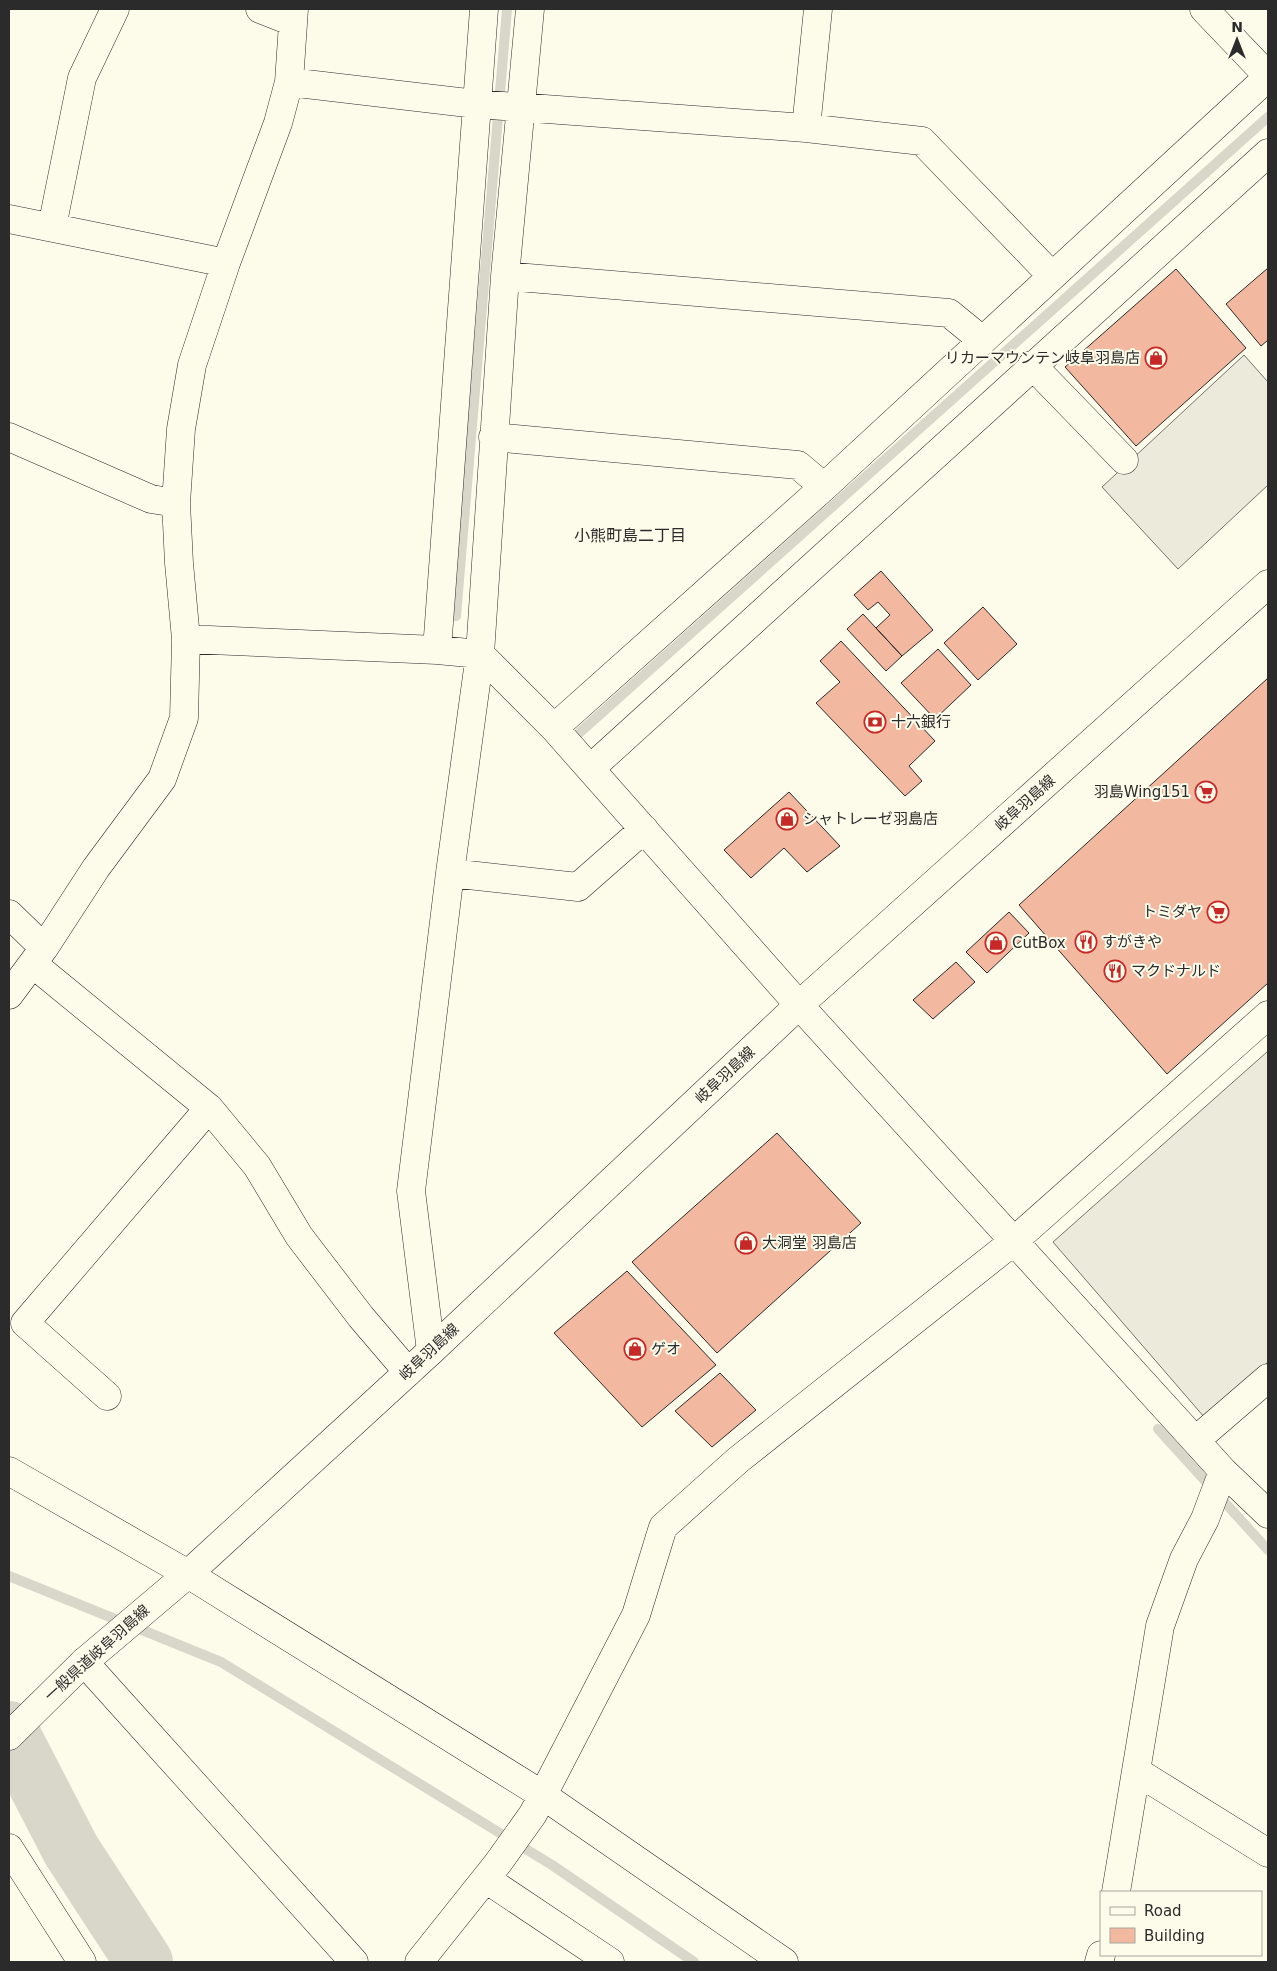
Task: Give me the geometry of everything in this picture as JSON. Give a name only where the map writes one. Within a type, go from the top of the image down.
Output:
[{"type":"street","points":[[52,227],[82,78],[115,9]]},
{"type":"street","points":[[9,995],[38,956],[96,868],[162,779],[184,718],[186,639],[176,503],[181,429],[192,365],[226,262],[278,123],[289,82],[294,15],[260,9]]},
{"type":"street","points":[[431,1351],[411,1191],[450,873],[480,654],[493,437],[477,369],[505,276],[498,106],[484,9]]},
{"type":"street","points":[[437,650],[477,369],[498,106],[530,9]]},
{"type":"street","points":[[806,128],[818,9]]},
{"type":"street","points":[[554,728],[824,486],[1268,76],[1204,9]]},
{"type":"street","points":[[289,82],[498,106],[806,128],[922,141],[1052,276]]},
{"type":"street","points":[[591,768],[1268,152]]},
{"type":"street","points":[[9,219],[226,262]]},
{"type":"street","points":[[505,276],[950,313],[982,340]]},
{"type":"street","points":[[1032,365],[1124,460]]},
{"type":"street","points":[[9,437],[151,499],[176,503]]},
{"type":"street","points":[[493,437],[798,465],[824,486]]},
{"type":"street","name":"岐阜羽島線","points":[[188,1574],[431,1351],[799,1005],[1268,584]]},
{"type":"street","points":[[186,639],[437,650],[480,654],[591,768],[799,1005],[1223,1471],[1268,1514]]},
{"type":"street","points":[[450,873],[578,888],[644,828]]},
{"type":"street","points":[[9,914],[38,956],[209,1108],[257,1166],[299,1236],[361,1317],[408,1372]]},
{"type":"street","points":[[419,1962],[492,1871],[537,1804],[636,1615],[663,1527],[738,1460],[1014,1241],[1268,1015]]},
{"type":"street","points":[[108,1396],[25,1323],[209,1108]]},
{"type":"street","points":[[1196,1440],[1268,1378]]},
{"type":"street","points":[[1116,1891],[1160,1626],[1184,1559],[1205,1520],[1223,1471]]},
{"type":"street","points":[[9,1472],[188,1574],[537,1804],[784,1962]]},
{"type":"street","name":"一般県道岐阜羽島線","points":[[9,1736],[90,1656],[188,1574]]},
{"type":"street","points":[[90,1656],[354,1962]]},
{"type":"street","points":[[1136,1771],[1268,1853]]},
{"type":"street","points":[[9,1848],[82,1962]]},
{"type":"street","points":[[492,1871],[610,1962]]},
{"type":"shaded area","points":[[1244,355],[1268,382],[1268,485],[1178,569],[1102,487]]},
{"type":"shaded area","points":[[1268,1051],[1268,1362],[1205,1418],[1053,1242]]},
{"type":"building","points":[[1268,268],[1268,340],[1261,346],[1226,304]]},
{"type":"building","name":"リカーマウンテン岐阜羽島店","points":[[1176,269],[1246,348],[1136,446],[1065,367]]},
{"type":"building","points":[[881,571],[933,630],[902,656],[876,628],[890,615],[878,602],[868,610],[854,595]]},
{"type":"building","points":[[983,607],[1017,644],[978,680],[944,643]]},
{"type":"building","points":[[863,614],[902,656],[886,671],[847,629]]},
{"type":"building","name":"十六銀行","points":[[841,641],[935,741],[909,766],[922,781],[905,796],[816,703],[840,682],[820,661]]},
{"type":"building","points":[[938,649],[971,685],[935,719],[901,683]]},
{"type":"building","name":"羽島Wing151","points":[[1268,678],[1268,983],[1167,1074],[1019,905]]},
{"type":"building","name":"シャトレーゼ羽島店","points":[[789,792],[840,846],[807,872],[784,848],[751,878],[724,850]]},
{"type":"building","points":[[1009,912],[1029,933],[987,973],[966,952]]},
{"type":"building","points":[[956,962],[975,982],[933,1019],[913,1000]]},
{"type":"building","name":"大洞堂 羽島店","points":[[777,1133],[861,1223],[717,1353],[632,1262]]},
{"type":"building","name":"ゲオ","points":[[627,1271],[716,1365],[642,1427],[554,1333]]},
{"type":"building","points":[[720,1373],[756,1410],[712,1447],[675,1411]]},
{"type":"waterway","points":[[456,616],[507,9]]},
{"type":"waterway","points":[[578,734],[1268,117]]},
{"type":"waterway","points":[[1158,1429],[1268,1550]]},
{"type":"waterway","points":[[9,1576],[221,1662],[552,1865],[694,1962]]},
{"type":"waterway","points":[[9,1730],[71,1850],[144,1962]]},
{"type":"place","name":"リカーマウンテン岐阜羽島店","points":[[1156,358]]},
{"type":"place","name":"十六銀行","points":[[875,722]]},
{"type":"place","name":"羽島Wing151","points":[[1206,792]]},
{"type":"place","name":"シャトレーゼ羽島店","points":[[787,819]]},
{"type":"place","name":"トミダヤ","points":[[1218,912]]},
{"type":"place","name":"すがきや","points":[[1086,942]]},
{"type":"place","name":"CutBox","points":[[996,943]]},
{"type":"place","name":"マクドナルド","points":[[1115,971]]},
{"type":"place","name":"大洞堂 羽島店","points":[[746,1243]]},
{"type":"place","name":"ゲオ","points":[[635,1349]]},
{"type":"district","name":"小熊町島二丁目","points":[[630,535]]}]
